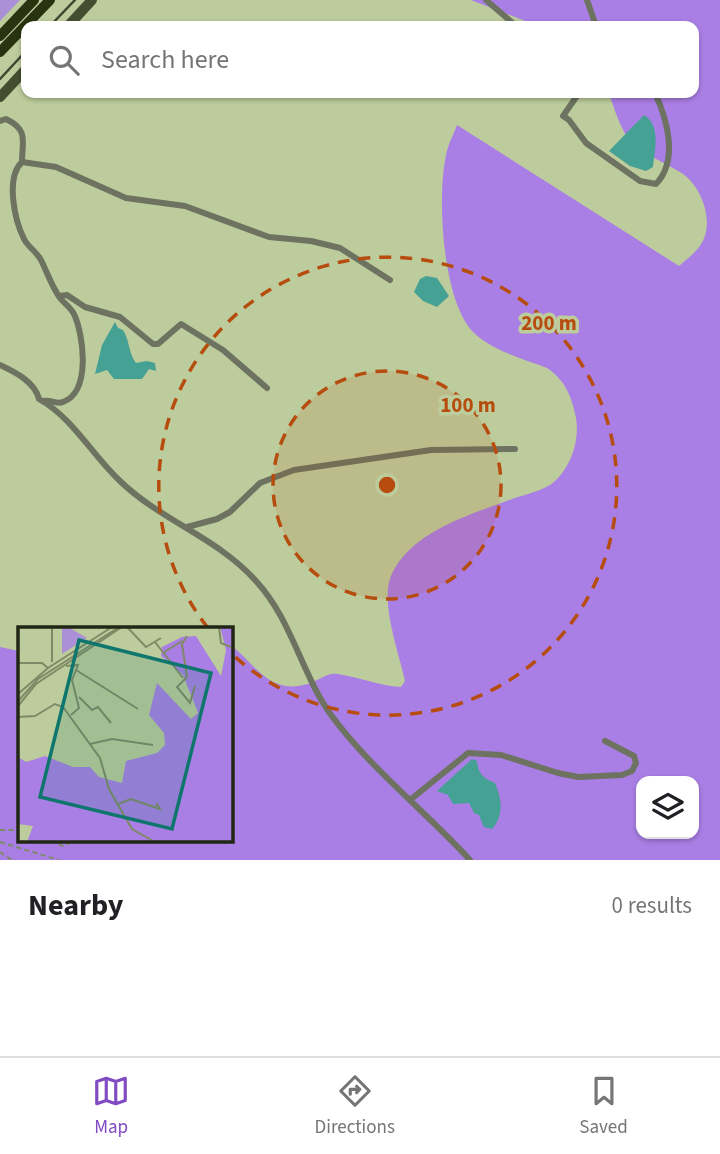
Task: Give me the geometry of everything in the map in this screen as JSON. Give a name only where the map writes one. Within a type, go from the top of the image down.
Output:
[{"type":"main road","points":[[0,36],[34,0]]},
{"type":"main road","points":[[30,21],[50,0]]},
{"type":"main road","points":[[0,52],[21,30]]},
{"type":"street","points":[[73,21],[92,0]]},
{"type":"street","points":[[486,0],[510,21]]},
{"type":"street","points":[[587,0],[594,21]]},
{"type":"street","points":[[0,97],[21,74]]},
{"type":"street","points":[[576,98],[563,116],[586,143],[640,181],[650,184],[656,184],[665,172],[668,145],[668,128],[656,98]]},
{"type":"street","points":[[0,121],[5,119],[22,130],[22,162],[14,181],[16,218],[26,242],[40,257],[59,296],[74,313],[83,354],[82,379],[77,391],[67,401],[59,404],[47,399],[43,401]]},
{"type":"street","points":[[22,162],[56,167],[126,198],[185,206],[269,237],[311,241],[340,248],[390,280]]},
{"type":"street","points":[[59,296],[66,295],[85,307],[120,317],[153,344],[158,344],[181,324],[223,351],[267,388]]},
{"type":"street","points":[[0,365],[32,384],[39,399],[69,422],[119,480],[140,499],[187,527],[241,566],[257,582],[273,601],[286,624],[329,712],[378,769],[470,860]]},
{"type":"street","points":[[187,527],[217,519],[230,512],[260,483],[294,470],[430,450],[515,449]]},
{"type":"street","points":[[410,800],[468,753],[501,755],[578,777],[622,775],[632,771],[636,763],[634,756],[605,741]]},
{"type":"path","points":[[0,830],[18,830]]},
{"type":"path","points":[[0,842],[59,860]]},
{"type":"path","points":[[53,842],[63,846],[73,842]]},
{"type":"path","points":[[0,852],[12,860]]},
{"type":"shaded area","points":[[0,0],[20,0],[0,21]]},
{"type":"shaded area","points":[[471,0],[720,0],[720,860],[0,860],[0,647],[18,651],[18,842],[233,842],[233,647],[265,676],[283,685],[308,684],[334,674],[401,687],[405,681],[388,599],[391,576],[400,560],[428,535],[445,526],[550,485],[568,464],[575,446],[577,427],[567,390],[553,373],[547,368],[490,345],[474,333],[463,318],[448,273],[442,219],[447,151],[457,125],[679,266],[695,252],[704,238],[707,218],[705,208],[690,180],[640,149],[628,138],[611,98],[699,98],[699,21],[525,21]]},
{"type":"water","points":[[644,115],[653,125],[656,138],[653,167],[646,171],[630,166],[609,151]]},
{"type":"water","points":[[426,276],[437,278],[449,296],[437,307],[423,301],[414,292],[420,279]]},
{"type":"water","points":[[115,322],[118,328],[123,330],[136,363],[155,363],[156,371],[149,369],[142,379],[114,379],[107,370],[95,374],[102,345]]},
{"type":"water","points":[[472,759],[477,761],[482,775],[495,783],[499,795],[499,819],[492,829],[484,827],[479,815],[474,813],[469,803],[453,804],[448,795],[437,791]]},
{"type":"railway","points":[[55,21],[75,0]]},
{"type":"railway","points":[[0,79],[21,56]]}]
